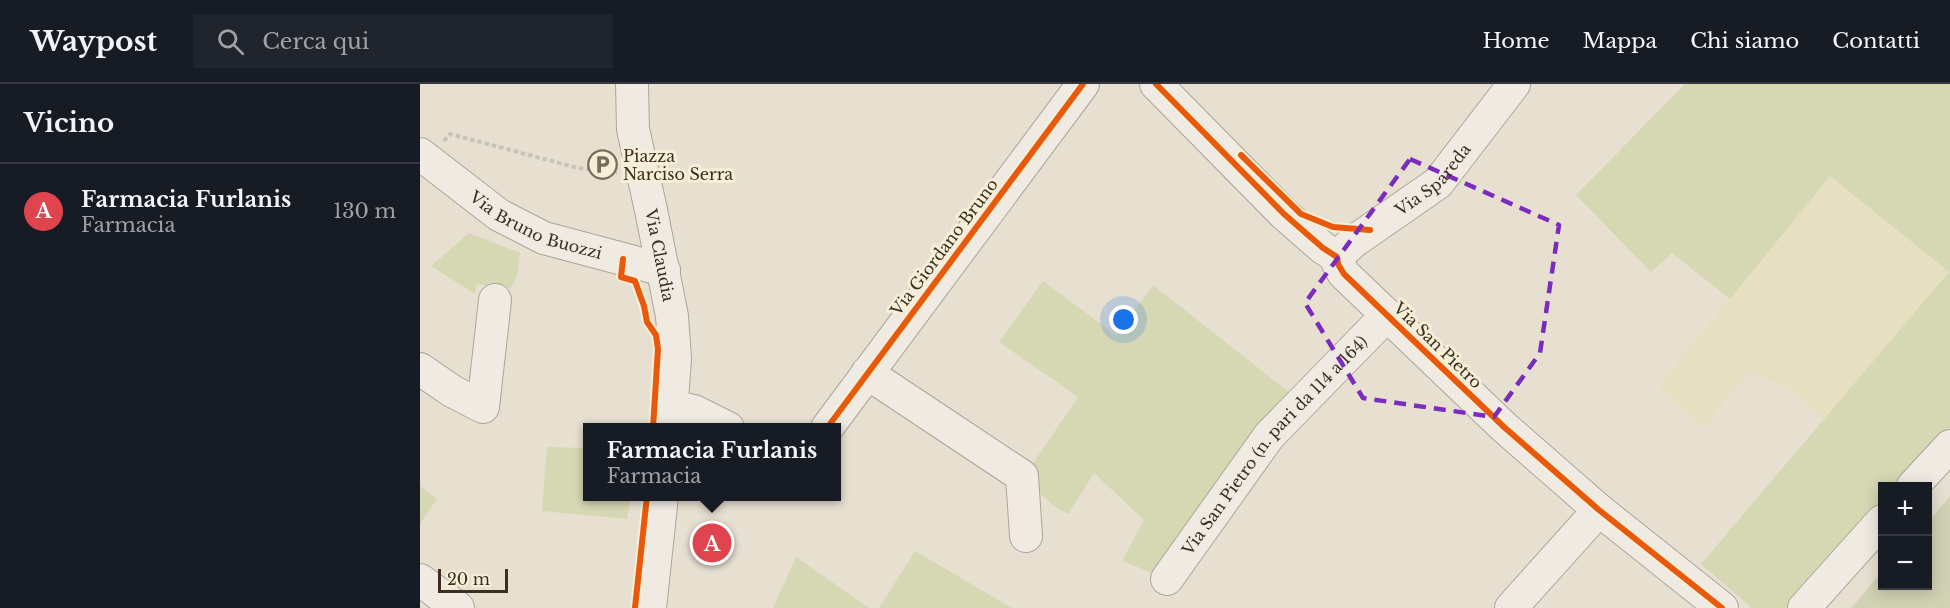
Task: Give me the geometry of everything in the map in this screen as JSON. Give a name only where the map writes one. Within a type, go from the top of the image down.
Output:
[{"type":"street","name":"Via Claudia","points":[[632,84],[633,129],[672,316],[675,359],[671,417]]},
{"type":"street","name":"Via Giordano Bruno","points":[[831,423],[1083,84]]},
{"type":"street","name":"Via San Pietro","points":[[1156,84],[1284,213],[1323,248],[1337,257],[1344,274],[1504,427],[1599,510],[1722,608]]},
{"type":"street","name":"Via Spareda","points":[[1337,257],[1353,242],[1438,183],[1514,84]]},
{"type":"street","name":"Via Bruno Buozzi","points":[[423,163],[499,214],[544,238],[664,270]]},
{"type":"street","points":[[420,369],[452,391],[483,406],[495,300]]},
{"type":"street","name":"Via San Pietro (n. pari da 114 a 164)","points":[[1167,579],[1269,436],[1387,315]]},
{"type":"street","points":[[867,373],[1022,476],[1026,536]]},
{"type":"street","points":[[671,417],[694,411],[718,423]]},
{"type":"street","points":[[1917,482],[1950,446]]},
{"type":"street","points":[[650,608],[661,501]]},
{"type":"street","points":[[1511,608],[1599,510]]},
{"type":"street","points":[[1804,608],[1878,525]]},
{"type":"street","points":[[420,580],[458,608]]},
{"type":"path","points":[[423,163],[450,134],[578,168],[644,176]]},
{"type":"highlighted area","points":[[1410,159],[1559,225],[1540,353],[1494,417],[1363,398],[1305,303]]},
{"type":"shaded area","points":[[1830,176],[1949,273],[1824,420],[1786,387],[1748,372],[1703,429],[1657,387]]},
{"type":"green space","points":[[1685,84],[1950,84],[1950,427],[1900,482],[1878,482],[1878,505],[1786,608],[1752,608],[1701,564],[1949,272],[1830,176],[1730,299],[1672,253],[1651,272],[1576,195]]},
{"type":"green space","points":[[469,233],[520,253],[517,275],[511,288],[477,284],[475,294],[431,266]]},
{"type":"green space","points":[[1043,281],[1116,335],[1153,285],[1295,397],[1155,574],[1122,561],[1144,520],[1094,473],[1068,514],[1054,506],[1032,486],[1039,474],[1030,468],[1078,397],[999,342]]},
{"type":"green space","points":[[547,447],[583,448],[583,501],[630,501],[627,519],[542,511]]},
{"type":"green space","points":[[420,486],[437,499],[420,524]]},
{"type":"green space","points":[[1950,496],[1950,608],[1851,608],[1878,577],[1878,590],[1932,590],[1932,517]]},
{"type":"green space","points":[[915,551],[1012,608],[879,608]]},
{"type":"green space","points":[[796,557],[869,608],[773,608]]},
{"type":"cycle path","points":[[831,423],[1083,84]]},
{"type":"cycle path","points":[[1156,84],[1284,214],[1323,248],[1337,257],[1344,274],[1504,427],[1599,510],[1722,608]]},
{"type":"cycle path","points":[[1241,155],[1301,214],[1333,227],[1370,230]]},
{"type":"cycle path","points":[[623,259],[621,277],[635,281],[647,322],[656,335],[658,349],[653,423]]},
{"type":"cycle path","points":[[635,608],[646,501]]},
{"type":"place","name":"Piazza Narciso Serra","points":[[602,165]]},
{"type":"place","name":"Farmacia Furlanis","points":[[712,543]]}]
